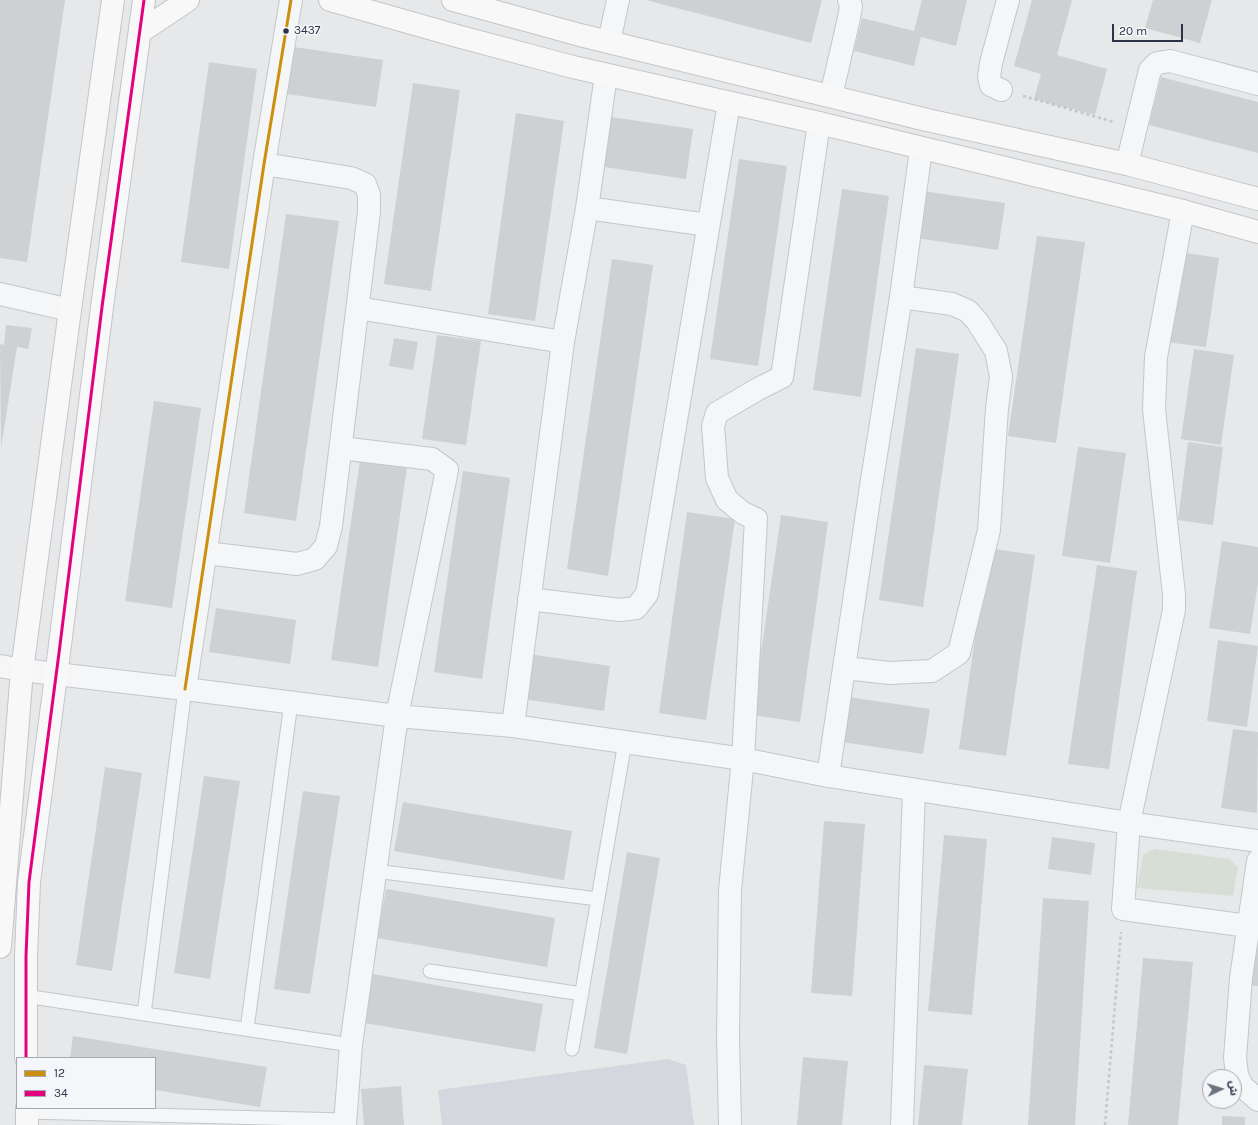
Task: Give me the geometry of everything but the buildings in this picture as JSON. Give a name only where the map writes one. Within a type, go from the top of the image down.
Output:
[{"type":"main road","points":[[0,947],[3,878],[22,670],[113,0]]},
{"type":"main road","points":[[26,1057],[25,996],[29,882],[102,306],[144,0]]},
{"type":"main road","points":[[140,32],[188,0]]},
{"type":"main road","points":[[330,0],[457,36],[573,66],[819,123],[920,149],[1183,211],[1258,232]]},
{"type":"main road","points":[[458,1],[580,35],[927,120],[1127,164],[1258,199]]},
{"type":"main road","points":[[573,66],[580,35]]},
{"type":"main road","points":[[1001,168],[1008,138]]},
{"type":"street","points":[[185,689],[264,164],[291,0]]},
{"type":"street","points":[[609,42],[618,0]]},
{"type":"street","points":[[831,96],[849,18],[851,6],[849,0]]},
{"type":"street","points":[[1001,90],[991,85],[989,78],[991,63],[1008,0]]},
{"type":"street","points":[[1127,164],[1150,70],[1157,63],[1170,61],[1258,84]]},
{"type":"street","points":[[513,726],[563,342],[586,208],[606,74]]},
{"type":"street","points":[[529,600],[620,610],[636,608],[647,594],[728,103]]},
{"type":"street","points":[[730,1125],[728,1036],[730,890],[743,759],[756,519],[743,514],[727,500],[717,478],[713,426],[717,413],[782,377],[819,123]]},
{"type":"street","points":[[828,776],[901,297],[920,149]]},
{"type":"street","points":[[206,553],[297,564],[315,559],[326,546],[331,526],[358,308],[369,212],[369,195],[365,184],[351,178],[264,164]]},
{"type":"street","points":[[586,208],[708,225]]},
{"type":"street","points":[[1183,211],[1156,357],[1154,409],[1174,595],[1174,610],[1129,823],[1123,909],[1248,926]]},
{"type":"street","points":[[0,294],[70,310]]},
{"type":"street","points":[[844,668],[890,673],[932,671],[959,653],[989,530],[997,408],[1001,377],[996,351],[977,321],[968,311],[952,304],[901,297]]},
{"type":"street","points":[[358,308],[563,342]]},
{"type":"street","points":[[341,448],[432,459],[447,470],[397,716],[351,1045],[345,1122]]},
{"type":"street","points":[[0,666],[22,670],[397,716],[513,726],[743,759],[828,776],[914,790],[1258,841]]},
{"type":"street","points":[[902,1125],[914,790]]},
{"type":"street","points":[[1258,861],[1241,978],[1235,1058],[1237,1075],[1242,1086],[1258,1100]]},
{"type":"street","points":[[3,878],[29,882]]},
{"type":"lane","points":[[144,1014],[185,689]]},
{"type":"lane","points":[[247,1029],[291,702]]},
{"type":"lane","points":[[572,1049],[625,742]]},
{"type":"lane","points":[[375,871],[598,899]]},
{"type":"lane","points":[[430,971],[582,994]]},
{"type":"lane","points":[[25,996],[351,1045]]},
{"type":"lane","points":[[27,1115],[345,1122]]},
{"type":"path","points":[[1001,90],[1136,129]]},
{"type":"path","points":[[1105,1125],[1123,909]]},
{"type":"shaded area","points":[[1155,849],[1229,859],[1238,867],[1233,896],[1137,888],[1143,855]]},
{"type":"shaded area","points":[[668,1059],[686,1065],[694,1125],[442,1125],[438,1090]]},
{"type":"transit line","name":"34","points":[[26,1057],[26,956],[29,882],[102,307],[144,0]]},
{"type":"transit line","name":"12","points":[[185,689],[264,164],[291,0]]},
{"type":"place","name":"3437","points":[[286,31]]}]
